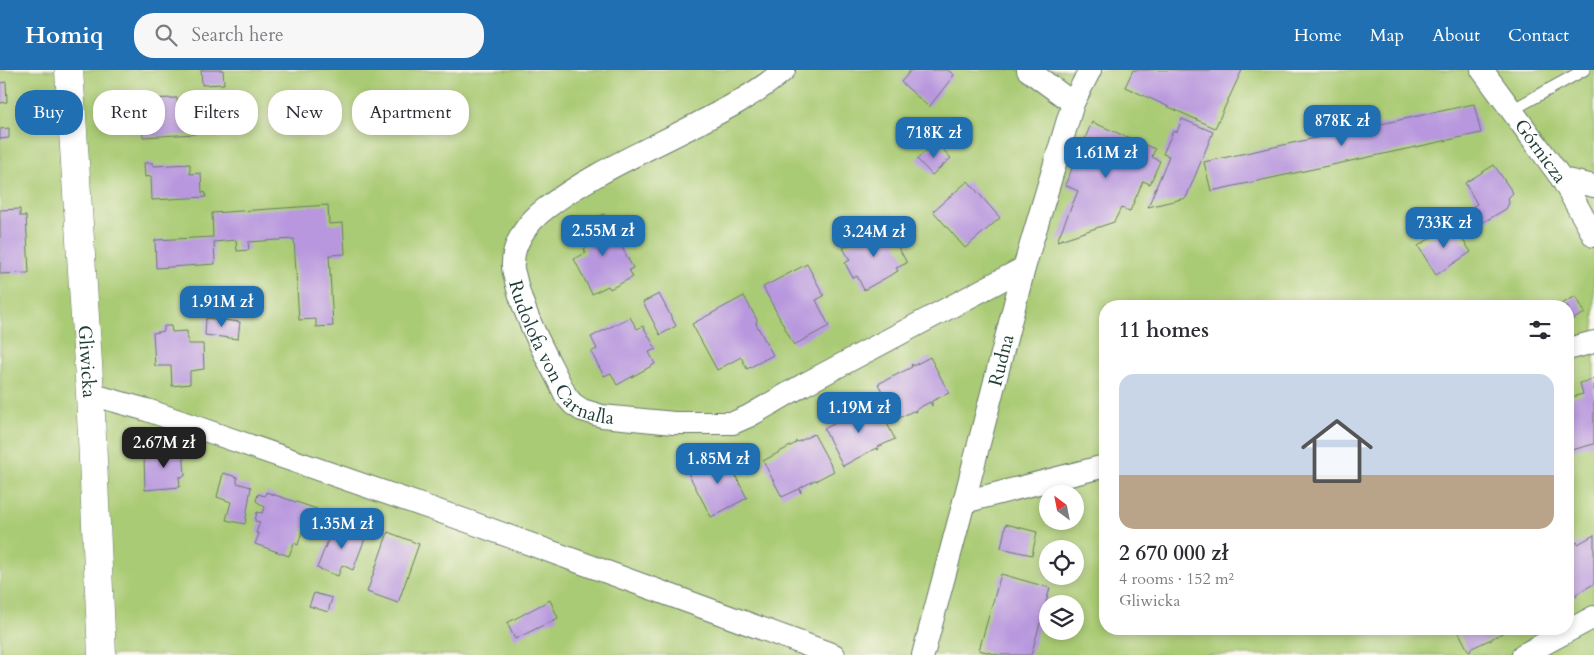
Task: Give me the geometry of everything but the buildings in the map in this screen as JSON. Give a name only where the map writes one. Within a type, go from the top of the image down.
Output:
[{"type":"street","name":"Gliwicka","points":[[69,70],[90,394],[102,655]]},
{"type":"street","name":"Rudolofa von Carnalla","points":[[784,70],[765,86],[715,115],[581,184],[543,210],[523,232],[516,245],[512,263],[517,286],[526,313],[566,396],[572,404],[582,410],[602,416],[674,423],[733,423],[1024,268]]},
{"type":"street","points":[[1028,70],[1073,102]]},
{"type":"street","name":"Rudna","points":[[923,655],[1024,268],[1073,102],[1090,70]]},
{"type":"street","name":"Górnicza","points":[[1482,70],[1562,180],[1594,236]]},
{"type":"street","points":[[1562,180],[1594,186]]},
{"type":"street","points":[[1574,347],[1594,342]]},
{"type":"street","points":[[90,394],[156,413],[461,519],[834,655]]},
{"type":"street","points":[[964,502],[1099,468]]},
{"type":"street","points":[[1574,628],[1594,617]]},
{"type":"street","points":[[1523,655],[1560,635]]},
{"type":"lane","points":[[1512,110],[1584,70]]},
{"type":"green space","points":[[0,70],[1594,70],[1594,655],[0,655]]}]
